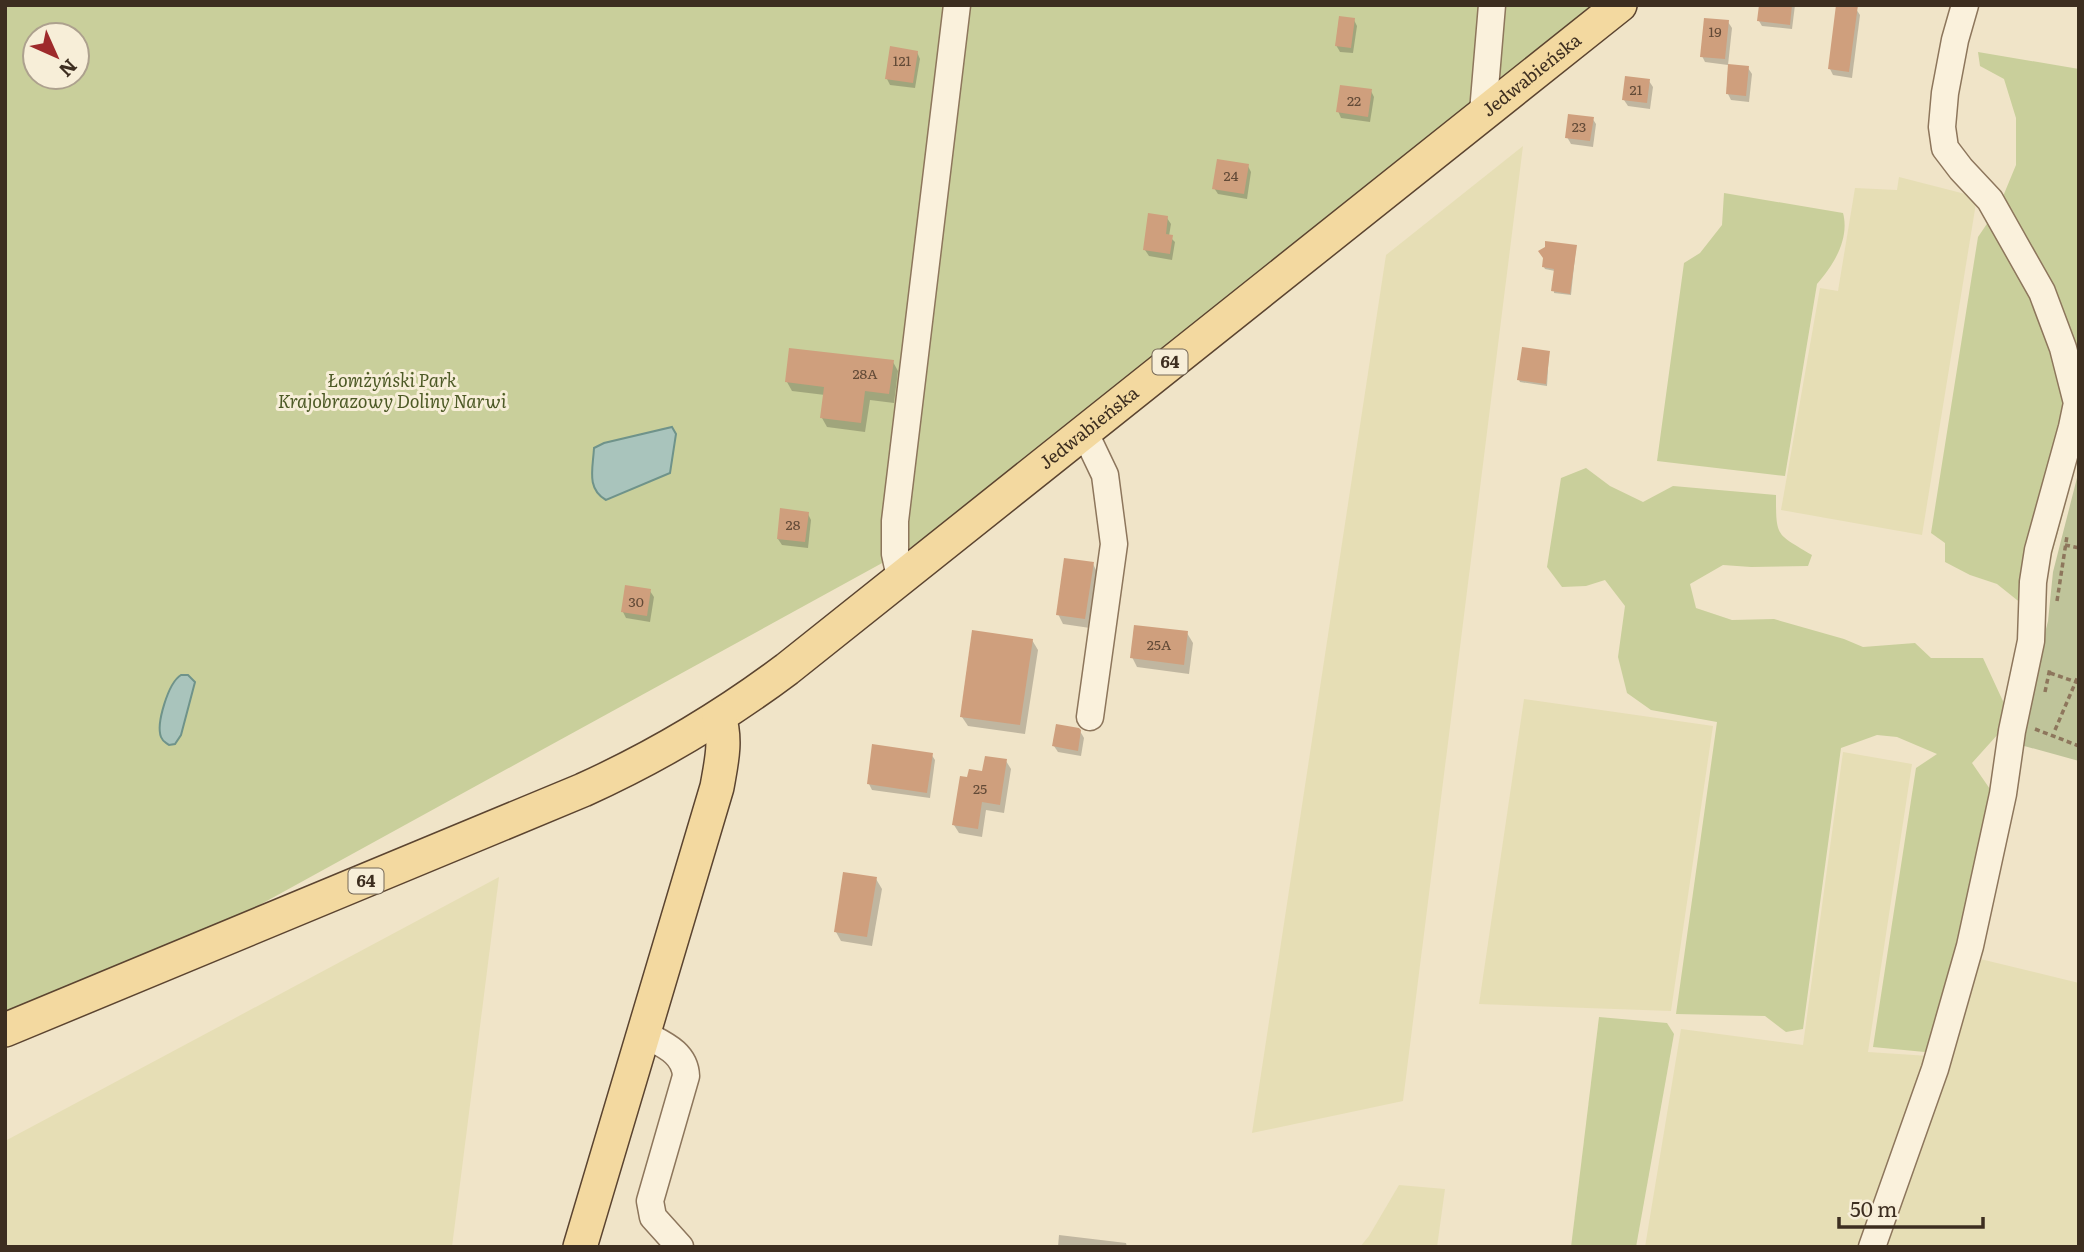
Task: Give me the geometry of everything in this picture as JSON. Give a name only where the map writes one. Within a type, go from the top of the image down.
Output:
[{"type":"main road","name":"Jedwabieńska","points":[[719,717],[787,669],[1620,5]]},
{"type":"main road","name":"64","points":[[5,1030],[583,790],[681,741],[719,717]]},
{"type":"main road","points":[[580,1247],[717,787],[723,752],[723,730],[719,717]]},
{"type":"street","points":[[900,577],[895,554],[895,521],[957,5]]},
{"type":"street","points":[[1483,112],[1492,5]]},
{"type":"street","points":[[1872,1247],[1936,1069],[1970,946],[2003,794],[2012,731],[2031,641],[2032,582],[2038,550],[2077,404],[2063,348],[2042,292],[1990,200],[1945,148],[1942,127],[1944,93],[1965,5]]},
{"type":"street","points":[[1084,431],[1105,475],[1114,544],[1090,717]]},
{"type":"street","points":[[644,1034],[677,1054],[685,1069],[650,1201],[653,1217],[680,1247]]},
{"type":"path","points":[[2055,612],[2068,534]]},
{"type":"path","points":[[2065,545],[2079,548]]},
{"type":"path","points":[[2044,698],[2051,661]]},
{"type":"path","points":[[2050,673],[2077,683]]},
{"type":"path","points":[[2055,730],[2079,674]]},
{"type":"path","points":[[2038,721],[2035,731],[2079,746]]},
{"type":"shaded area","points":[[1523,146],[1403,1101],[1252,1133],[1386,255]]},
{"type":"shaded area","points":[[1899,177],[1977,197],[1922,535],[1781,510],[1820,288],[1838,291],[1855,188],[1897,190]]},
{"type":"shaded area","points":[[1524,699],[1713,726],[1671,1011],[1479,1004]]},
{"type":"shaded area","points":[[1843,752],[1912,764],[1868,1052],[1944,1057],[1972,957],[2079,983],[2079,1247],[1645,1247],[1681,1029],[1803,1045]]},
{"type":"shaded area","points":[[499,877],[452,1247],[5,1247],[5,1141]]},
{"type":"shaded area","points":[[1399,1185],[1445,1189],[1437,1247],[1360,1247],[1369,1236]]},
{"type":"green space","name":"Łomżyński Park Krajobrazowy Doliny Narwi","points":[[5,5],[1607,5],[935,534],[221,926],[5,1018]]},
{"type":"green space","points":[[1978,52],[2079,69],[2079,453],[2049,565],[2022,604],[1997,584],[1970,575],[1945,562],[1945,543],[1931,533],[1978,237],[1999,206],[2016,165],[2016,118],[2004,79],[1980,66]]},
{"type":"green space","points":[[1724,193],[1843,213],[1844,233],[1839,252],[1817,284],[1785,476],[1657,461],[1684,263],[1700,253],[1722,225]]},
{"type":"green space","points":[[1586,468],[1610,486],[1643,502],[1673,486],[1776,495],[1780,533],[1812,555],[1808,566],[1723,565],[1690,584],[1696,608],[1732,620],[1774,619],[1863,647],[1915,643],[1931,658],[1983,658],[2008,712],[1999,733],[1972,763],[1992,792],[1935,1053],[1873,1047],[1916,768],[1937,754],[1897,737],[1877,735],[1841,748],[1803,1029],[1786,1032],[1765,1016],[1676,1014],[1717,722],[1651,710],[1627,693],[1618,657],[1625,606],[1605,580],[1586,586],[1562,587],[1547,567],[1561,478]]},
{"type":"green space","points":[[2079,470],[2079,761],[2017,744],[2048,621],[2053,572]]},
{"type":"green space","points":[[1599,1017],[1667,1023],[1674,1034],[1636,1247],[1571,1247]]},
{"type":"water","points":[[672,427],[676,434],[670,473],[606,500],[600,495],[592,477],[594,448],[604,443]]},
{"type":"water","points":[[181,675],[188,675],[195,682],[181,735],[175,744],[169,745],[161,737],[160,723],[168,695]]},
{"type":"building","points":[[1759,5],[1792,5],[1790,25],[1757,21]]},
{"type":"building","points":[[1836,5],[1858,5],[1849,72],[1828,69]]},
{"type":"building","points":[[1339,16],[1355,18],[1351,48],[1335,46]]},
{"type":"building","points":[[1704,18],[1729,20],[1725,59],[1700,57]]},
{"type":"building","points":[[890,46],[918,51],[913,83],[885,79]]},
{"type":"building","points":[[1728,64],[1749,66],[1746,96],[1726,94]]},
{"type":"building","points":[[1625,76],[1650,79],[1647,103],[1622,100]]},
{"type":"building","points":[[1340,85],[1372,89],[1368,117],[1336,112]]},
{"type":"building","points":[[1568,114],[1594,117],[1590,141],[1565,138]]},
{"type":"building","points":[[1217,159],[1249,164],[1244,194],[1212,189]]},
{"type":"building","points":[[1148,213],[1168,216],[1166,234],[1173,235],[1170,254],[1143,250]]},
{"type":"building","points":[[1545,241],[1577,245],[1570,294],[1551,291],[1554,269],[1542,267],[1543,258],[1538,251],[1545,247]]},
{"type":"building","points":[[1522,347],[1550,351],[1546,384],[1517,380]]},
{"type":"building","points":[[789,348],[894,360],[889,394],[865,391],[861,423],[820,418],[824,387],[785,382]]},
{"type":"building","points":[[780,508],[809,512],[805,542],[777,539]]},
{"type":"building","points":[[1064,558],[1094,562],[1085,619],[1056,615]]},
{"type":"building","points":[[625,585],[651,589],[647,616],[621,612]]},
{"type":"building","points":[[1134,625],[1188,631],[1184,665],[1130,658]]},
{"type":"building","points":[[972,630],[1033,639],[1020,725],[960,717]]},
{"type":"building","points":[[1056,724],[1081,730],[1078,751],[1052,746]]},
{"type":"building","points":[[872,744],[933,753],[927,793],[867,784]]},
{"type":"building","points":[[985,756],[1007,759],[1000,805],[982,802],[978,829],[952,825],[960,776],[967,777],[969,769],[982,771]]},
{"type":"building","points":[[843,872],[877,877],[867,937],[834,932]]}]
